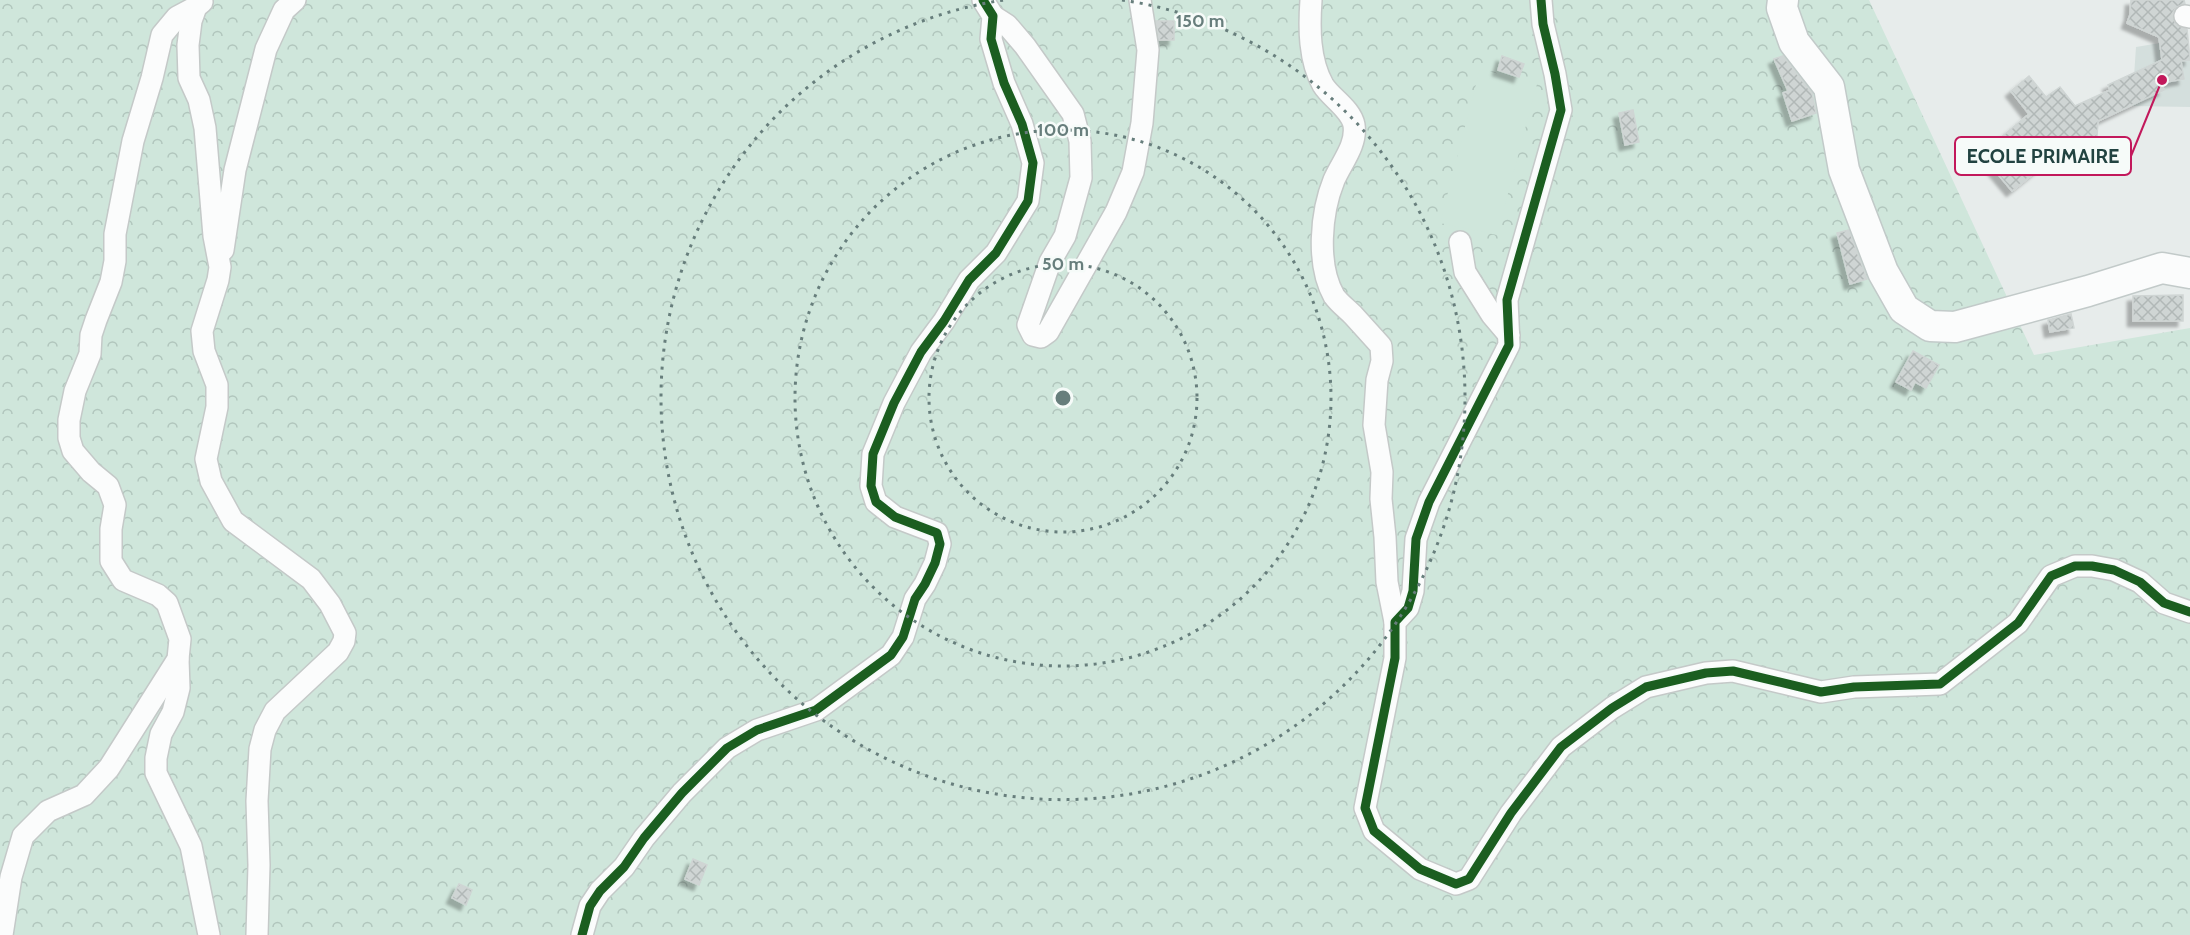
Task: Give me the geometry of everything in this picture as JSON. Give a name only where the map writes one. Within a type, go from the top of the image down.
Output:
[{"type":"street","points":[[257,935],[259,865],[257,801],[260,749],[275,711],[338,652],[344,641],[345,633],[330,604],[310,579],[233,521],[211,481],[206,459],[217,407],[217,385],[204,351],[202,331],[218,280],[235,170],[245,138],[253,95],[266,49],[276,24],[284,10],[295,0]]},
{"type":"street","points":[[988,8],[1025,46],[1073,114],[1080,141],[1081,178],[1065,236],[1050,262],[1028,325],[1033,335],[1041,337],[1048,332],[1116,212],[1133,172],[1142,123],[1148,50],[1140,0]]},
{"type":"street","points":[[1311,0],[1309,25],[1314,63],[1324,86],[1354,123],[1353,142],[1334,181],[1326,204],[1322,255],[1326,278],[1335,298],[1381,346],[1382,361],[1377,380],[1374,425],[1382,472],[1381,499],[1387,582],[1395,622],[1395,658],[1365,808],[1374,831],[1420,869],[1456,884],[1469,879],[1511,813],[1561,747],[1612,708],[1646,687],[1706,673],[1733,671],[1821,692],[1854,687],[1940,684],[2018,623],[2051,576],[2075,566],[2114,570],[2140,582],[2164,603],[2190,612]]},
{"type":"street","points":[[1395,622],[1408,608],[1413,591],[1416,538],[1429,502],[1509,345],[1507,300],[1561,110],[1556,74],[1543,24],[1541,0]]},
{"type":"street","points":[[1783,0],[1782,8],[1794,42],[1829,87],[1844,170],[1883,272],[1904,309],[1930,326],[1954,327],[2088,291],[2162,268],[2190,273]]},
{"type":"street","points":[[200,3],[191,21],[188,45],[189,78],[199,100],[205,128],[214,236],[220,267]]},
{"type":"street","points":[[200,3],[177,17],[162,34],[152,78],[133,141],[115,234],[115,261],[111,282],[96,320],[90,354],[75,391],[69,420],[69,438],[73,451],[91,472],[108,486],[115,505],[111,529],[111,561],[123,580],[158,595],[167,603],[180,639],[179,688],[173,712],[161,734],[156,758],[156,773],[191,846],[208,935]]},
{"type":"street","points":[[582,935],[590,906],[600,891],[624,867],[644,838],[682,793],[727,748],[757,730],[816,710],[891,655],[903,637],[915,599],[935,563],[940,544],[937,533],[896,517],[876,502],[871,486],[873,454],[894,403],[921,352],[944,321],[969,279],[996,253],[1028,201],[1033,163],[1022,124],[1004,83],[992,39],[988,8]]},
{"type":"street","points":[[1460,242],[1465,272],[1492,315],[1509,335]]},
{"type":"street","points":[[2,935],[11,877],[23,836],[48,811],[84,795],[109,768],[178,659]]},
{"type":"shaded area","points":[[2160,43],[2175,51],[2190,54],[2190,107],[2132,106],[2136,47]]},
{"type":"green space","points":[[0,0],[1869,0],[2034,355],[2190,328],[2190,935],[0,935]]},
{"type":"green space","points":[[1480,69],[1537,84],[1497,235],[1440,223]]},
{"type":"building","points":[[2131,0],[2184,0],[2185,4],[2176,7],[2172,14],[2176,25],[2187,29],[2190,60],[2181,61],[2184,79],[2161,83],[2164,90],[2098,121],[2097,137],[2092,137],[2091,152],[2061,151],[2012,191],[1981,154],[2029,114],[2011,91],[2029,76],[2046,97],[2060,87],[2075,106],[2110,90],[2108,85],[2162,60],[2159,37],[2127,23]]},
{"type":"building","points":[[1156,21],[1174,21],[1174,40],[1159,40]]},
{"type":"building","points":[[1502,56],[1524,64],[1519,77],[1498,70]]},
{"type":"building","points":[[1783,56],[1812,93],[1816,113],[1792,121],[1783,93],[1788,91],[1774,59]]},
{"type":"building","points":[[1633,110],[1639,142],[1625,145],[1619,113]]},
{"type":"building","points":[[1849,230],[1867,279],[1850,284],[1837,233]]},
{"type":"building","points":[[2183,295],[2183,321],[2133,321],[2133,296]]},
{"type":"building","points":[[2071,314],[2074,328],[2050,332],[2048,320]]},
{"type":"building","points":[[1913,351],[1939,365],[1926,388],[1915,382],[1911,390],[1896,382]]},
{"type":"building","points":[[693,859],[707,865],[699,885],[685,879]]},
{"type":"building","points":[[459,884],[472,890],[466,905],[452,898]]},
{"type":"cycle path","points":[[582,935],[590,906],[600,891],[624,867],[644,838],[682,793],[727,748],[757,730],[816,710],[891,655],[903,637],[915,599],[935,563],[940,544],[937,533],[895,517],[876,502],[871,486],[873,454],[894,403],[921,352],[944,321],[969,280],[996,253],[1028,201],[1033,163],[1022,124],[1004,83],[991,39],[993,16],[983,0]]},
{"type":"cycle path","points":[[1541,0],[1543,24],[1561,110],[1507,300],[1509,345],[1429,502],[1416,539],[1413,591],[1408,608],[1395,622],[1395,658],[1365,808],[1374,831],[1420,869],[1456,884],[1469,879],[1511,813],[1561,747],[1612,708],[1646,687],[1706,673],[1733,671],[1821,692],[1854,687],[1940,684],[2018,623],[2051,576],[2075,566],[2114,570],[2140,582],[2164,603],[2190,612]]},
{"type":"place","name":"ECOLE PRIMAIRE","points":[[2162,80]]}]
